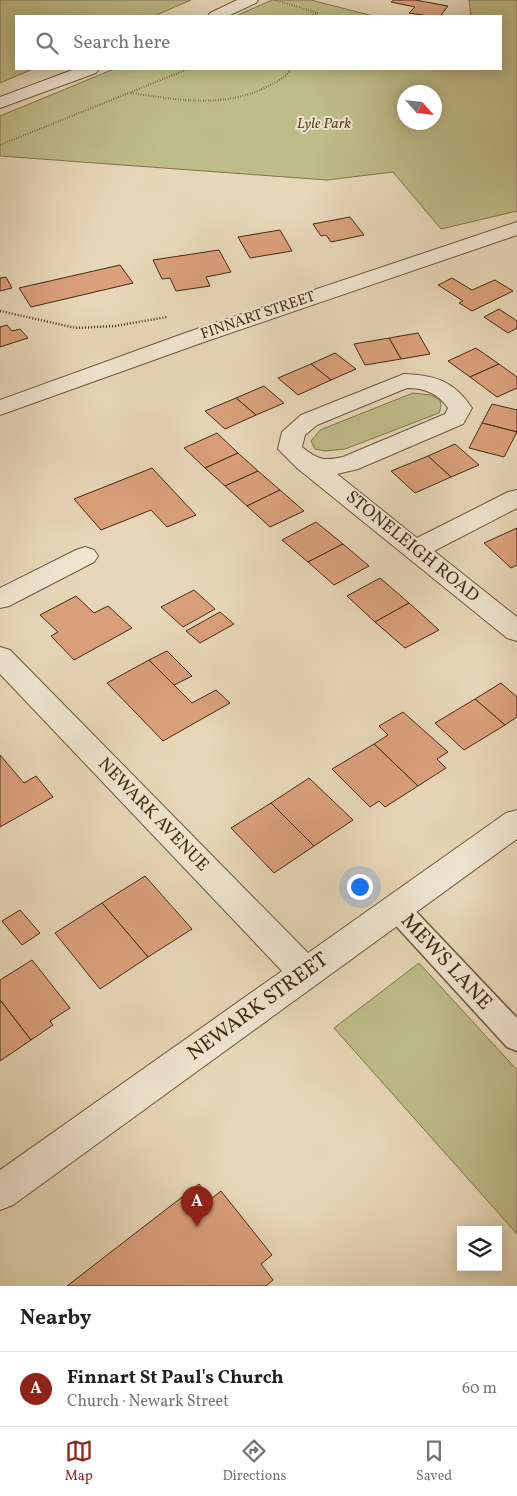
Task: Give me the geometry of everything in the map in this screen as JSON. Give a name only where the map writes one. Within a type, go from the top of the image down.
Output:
[{"type":"street","points":[[218,15],[250,0]]},
{"type":"street","points":[[0,103],[87,70]]},
{"type":"street","name":"FINNART STREET","points":[[0,408],[196,337],[517,228]]},
{"type":"street","name":"STONELEIGH ROAD","points":[[306,463],[328,468],[349,464],[455,419],[460,408],[454,396],[444,389],[416,381],[404,382],[309,420],[294,432],[290,449],[306,463],[517,631]]},
{"type":"street","points":[[416,549],[517,498]]},
{"type":"street","points":[[0,599],[85,556]]},
{"type":"street","name":"NEWARK AVENUE","points":[[0,657],[306,973]]},
{"type":"street","name":"NEWARK STREET","points":[[0,1192],[517,822]]},
{"type":"lane","name":"MEWS LANE","points":[[396,908],[517,1038]]},
{"type":"path","points":[[275,0],[318,13],[313,15]]},
{"type":"path","points":[[0,145],[186,70]]},
{"type":"path","points":[[131,93],[200,101],[235,99],[266,89],[290,70]]},
{"type":"path","points":[[0,311],[76,328],[115,326],[172,316],[196,337]]},
{"type":"green space","points":[[0,0],[191,0],[156,15],[15,15],[15,70],[31,70],[0,83]]},
{"type":"green space","points":[[272,0],[311,0],[369,15],[238,15]]},
{"type":"green space","name":"Lyle Park","points":[[469,0],[517,0],[517,211],[441,229],[393,172],[327,180],[0,156],[0,116],[112,70],[502,70],[502,15],[471,15]]},
{"type":"green space","points":[[413,393],[431,395],[440,400],[441,407],[439,413],[345,449],[325,451],[315,449],[311,441],[320,430]]},
{"type":"green space","points":[[419,963],[517,1070],[517,1234],[334,1028]]},
{"type":"building","points":[[394,0],[415,0],[448,6],[441,15],[422,15],[409,13],[415,7],[391,2]]},
{"type":"building","points":[[350,217],[364,235],[331,242],[326,235],[321,236],[313,224]]},
{"type":"building","points":[[280,230],[292,251],[250,258],[238,237]]},
{"type":"building","points":[[219,250],[231,272],[206,277],[210,286],[176,291],[170,278],[162,279],[153,260]]},
{"type":"building","points":[[120,265],[133,283],[31,307],[19,288]]},
{"type":"building","points":[[6,277],[12,288],[0,291],[0,278]]},
{"type":"building","points":[[452,278],[472,290],[495,280],[513,291],[472,311],[459,303],[463,301],[438,285]]},
{"type":"building","points":[[499,309],[517,321],[517,328],[508,333],[484,317]]},
{"type":"building","points":[[7,325],[12,331],[20,329],[28,338],[0,347],[0,327]]},
{"type":"building","points":[[418,333],[430,354],[401,359],[389,338]]},
{"type":"building","points":[[389,338],[401,359],[365,365],[354,344]]},
{"type":"building","points":[[476,348],[499,364],[470,377],[448,361]]},
{"type":"building","points":[[335,353],[356,369],[331,380],[311,364]]},
{"type":"building","points":[[311,364],[331,380],[298,395],[278,378]]},
{"type":"building","points":[[499,364],[517,377],[517,388],[497,397],[470,377]]},
{"type":"building","points":[[264,386],[284,403],[256,415],[236,398]]},
{"type":"building","points":[[236,398],[256,415],[225,429],[205,411]]},
{"type":"building","points":[[492,404],[517,410],[517,432],[482,423]]},
{"type":"building","points":[[482,423],[517,432],[504,457],[469,448]]},
{"type":"building","points":[[217,433],[238,453],[205,468],[184,448]]},
{"type":"building","points":[[455,444],[479,465],[451,477],[428,456]]},
{"type":"building","points":[[238,453],[258,471],[225,486],[205,468]]},
{"type":"building","points":[[428,456],[451,477],[415,493],[391,471]]},
{"type":"building","points":[[152,468],[196,515],[167,527],[151,510],[101,530],[74,499]]},
{"type":"building","points":[[258,471],[280,490],[247,506],[225,486]]},
{"type":"building","points":[[280,490],[304,511],[270,527],[247,506]]},
{"type":"building","points":[[316,522],[343,544],[308,562],[282,540]]},
{"type":"building","points":[[517,528],[517,565],[511,568],[484,543]]},
{"type":"building","points":[[343,544],[369,566],[334,585],[308,562]]},
{"type":"building","points":[[380,578],[409,603],[375,622],[347,596]]},
{"type":"building","points":[[194,590],[215,609],[183,627],[161,607]]},
{"type":"building","points":[[76,596],[94,613],[108,606],[132,628],[74,660],[51,636],[58,632],[40,615]]},
{"type":"building","points":[[409,603],[439,630],[405,648],[375,622]]},
{"type":"building","points":[[220,612],[234,624],[200,643],[186,631]]},
{"type":"building","points":[[167,651],[192,676],[174,685],[149,660]]},
{"type":"building","points":[[149,660],[192,703],[216,690],[230,703],[163,741],[107,683]]},
{"type":"building","points":[[501,683],[517,697],[517,717],[505,725],[475,699]]},
{"type":"building","points":[[475,699],[505,725],[464,750],[435,723]]},
{"type":"building","points":[[403,712],[448,752],[437,759],[446,768],[418,786],[374,744],[388,735],[379,726]]},
{"type":"building","points":[[374,744],[418,786],[385,807],[379,801],[370,807],[332,769]]},
{"type":"building","points":[[0,755],[24,783],[36,776],[53,797],[0,827]]},
{"type":"building","points":[[309,778],[353,820],[314,846],[271,803]]},
{"type":"building","points":[[271,803],[314,846],[274,873],[231,828]]},
{"type":"building","points":[[145,876],[192,929],[148,957],[102,903]]},
{"type":"building","points":[[102,903],[148,957],[100,989],[55,933]]},
{"type":"building","points":[[20,910],[40,933],[22,945],[2,921]]},
{"type":"building","points":[[32,960],[70,1008],[50,1021],[53,1025],[31,1040],[0,1000],[0,980]]},
{"type":"building","points":[[0,1000],[31,1040],[0,1061]]},
{"type":"building","points":[[199,1184],[211,1199],[221,1191],[272,1255],[261,1264],[273,1280],[266,1286],[67,1286]]},
{"type":"place","name":"Finnart St Paul's Church","points":[[197,1227]]}]
